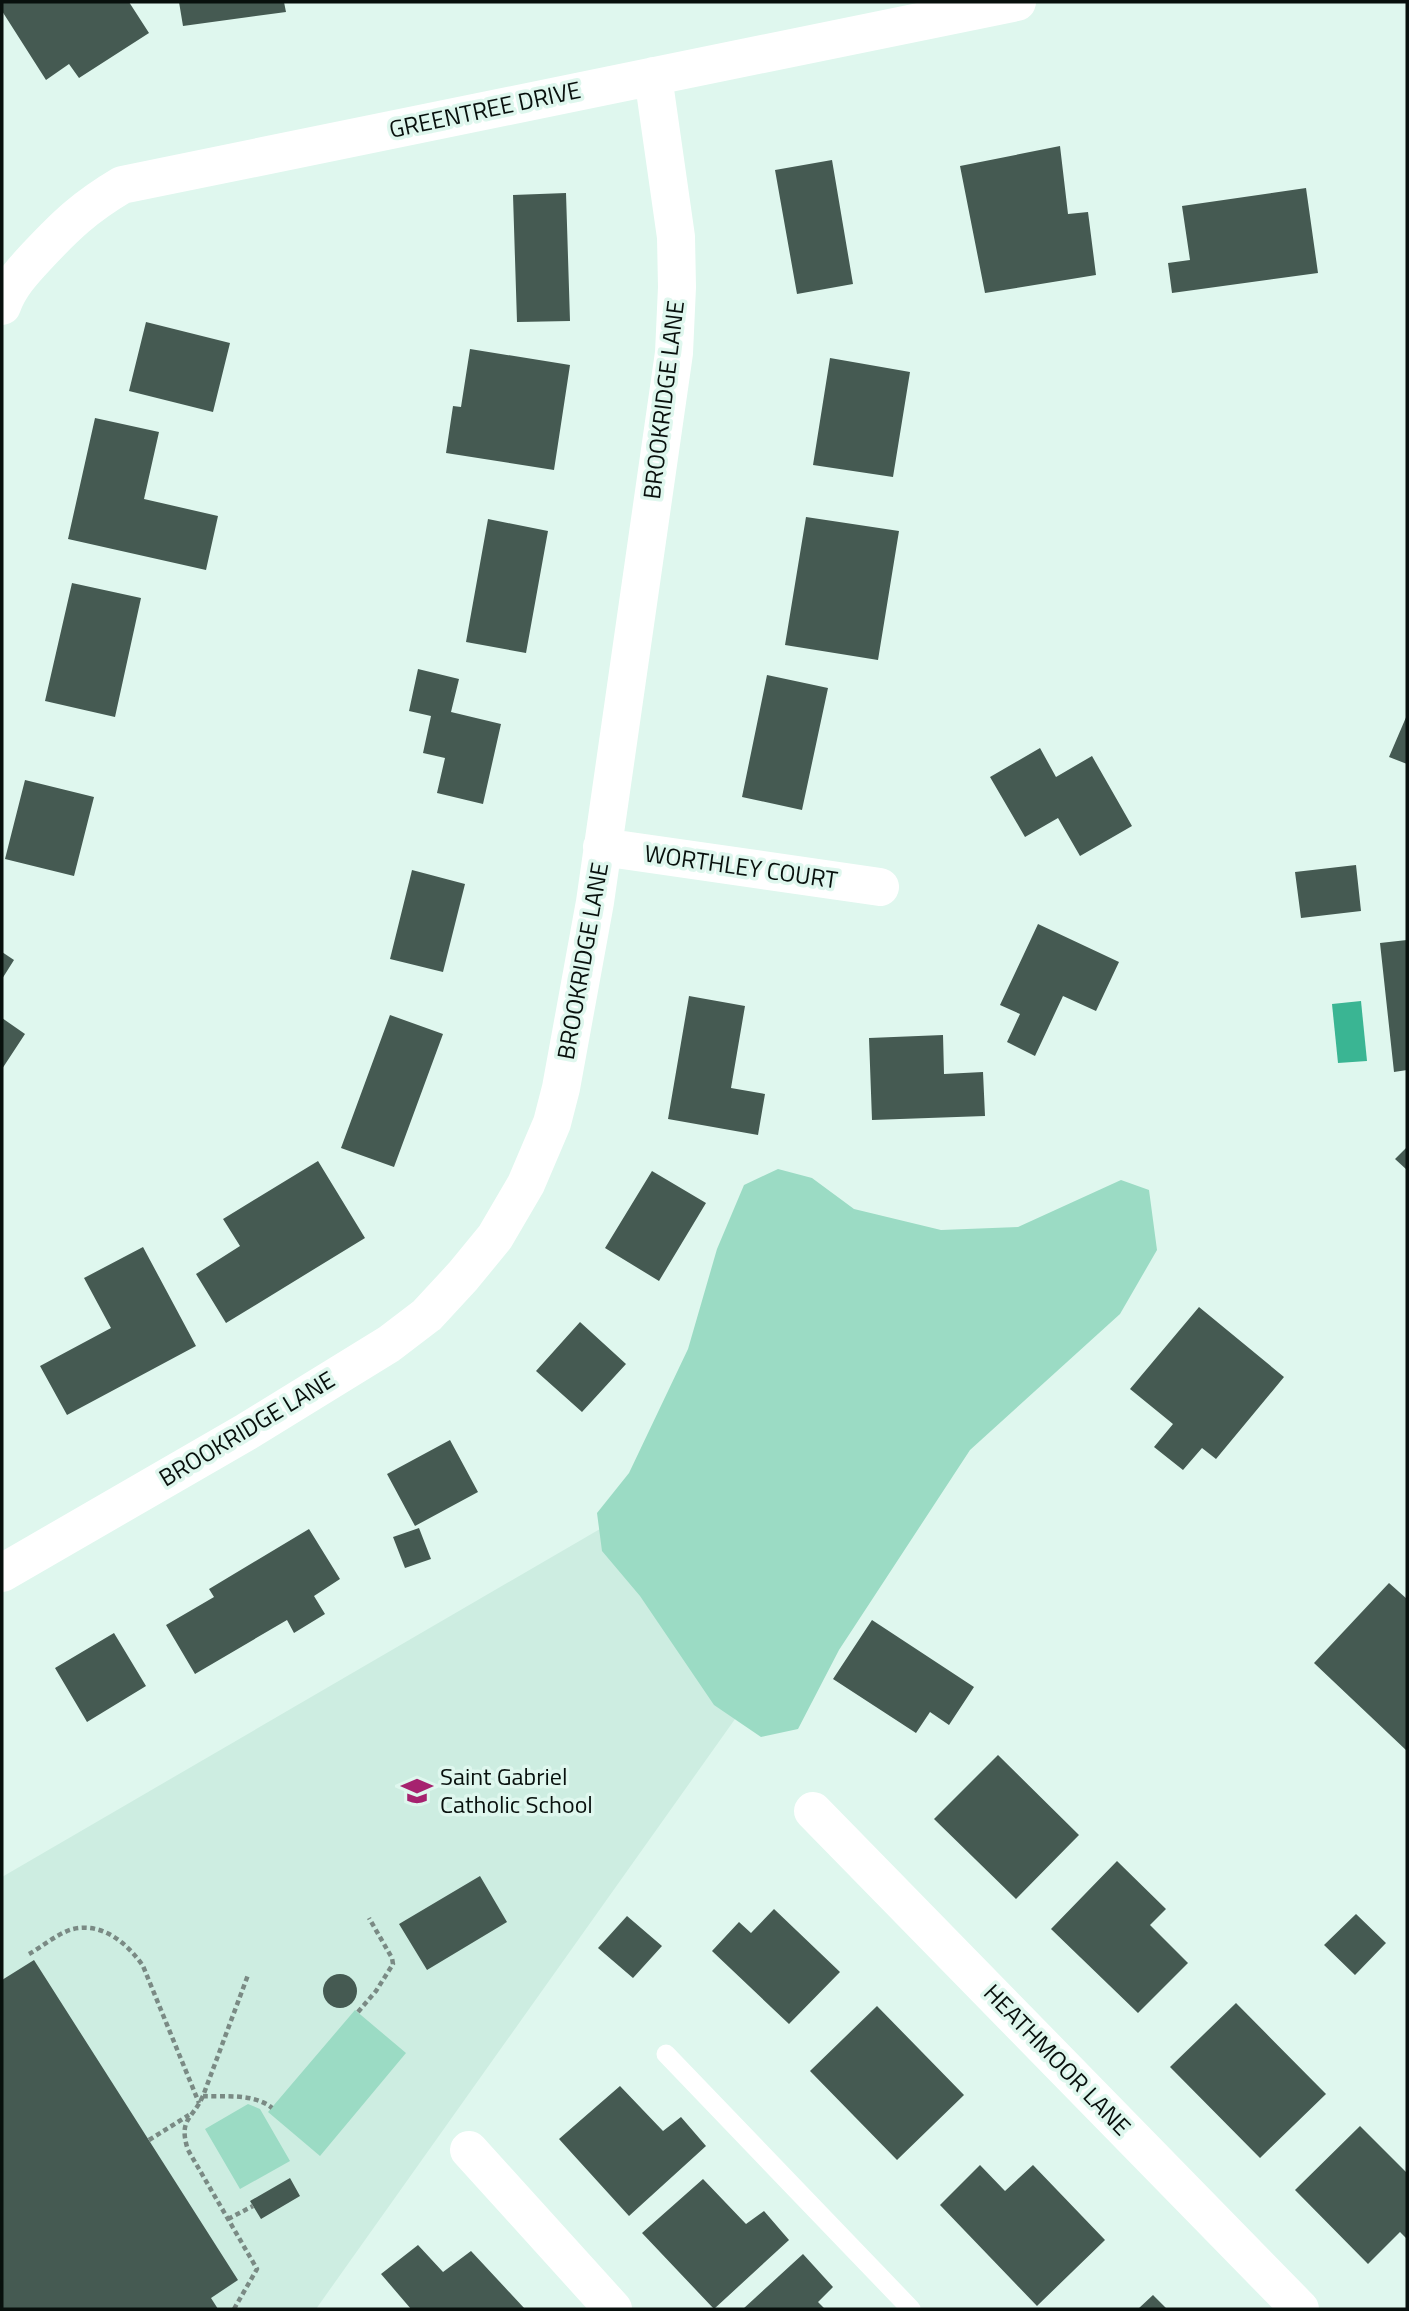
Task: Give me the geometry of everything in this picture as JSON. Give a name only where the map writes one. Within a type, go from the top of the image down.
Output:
[{"type":"street","name":"GREENTREE DRIVE","points":[[2,306],[6,293],[68,222],[122,185],[1017,2]]},
{"type":"street","name":"BROOKRIDGE LANE","points":[[2,1573],[239,1436],[389,1344],[427,1314],[463,1276],[495,1237],[526,1184],[552,1123],[561,1088],[595,902],[674,340],[676,237],[653,76]]},
{"type":"street","name":"WORTHLEY COURT","points":[[602,847],[880,887]]},
{"type":"street","name":"HEATHMOOR LANE","points":[[813,1811],[1300,2309]]},
{"type":"street","points":[[469,2150],[613,2309]]},
{"type":"lane","points":[[666,2054],[911,2309]]},
{"type":"path","points":[[358,2012],[376,1991],[393,1964],[369,1919]]},
{"type":"path","points":[[29,1954],[72,1929],[89,1928],[121,1940],[143,1966],[199,2104]]},
{"type":"path","points":[[149,2140],[189,2114],[199,2104],[248,1975]]},
{"type":"path","points":[[203,2096],[253,2098],[272,2108]]},
{"type":"path","points":[[189,2114],[184,2127],[188,2150],[257,2269],[234,2309]]},
{"type":"path","points":[[228,2219],[253,2206]]},
{"type":"shaded area","points":[[1361,1001],[1367,1061],[1338,1063],[1332,1004]]},
{"type":"shaded area","points":[[778,1169],[812,1178],[854,1209],[941,1230],[1018,1227],[1121,1180],[1149,1190],[1157,1250],[1120,1314],[970,1450],[839,1650],[798,1729],[761,1737],[714,1705],[640,1596],[602,1551],[597,1513],[629,1473],[688,1349],[717,1249],[744,1185]]},
{"type":"shaded area","name":"Saint Gabriel Catholic School","points":[[1143,1213],[745,1705],[316,2309],[2,2309],[2,1877]]},
{"type":"shaded area","points":[[355,2010],[406,2053],[320,2156],[268,2112]]},
{"type":"shaded area","points":[[248,2104],[260,2109],[290,2161],[240,2189],[205,2129]]},
{"type":"building","points":[[2,2],[129,2],[149,33],[79,78],[69,64],[46,80],[2,11]]},
{"type":"building","points":[[179,2],[284,2],[286,12],[183,26]]},
{"type":"building","points":[[1060,146],[1068,214],[1088,212],[1096,275],[985,293],[960,166]]},
{"type":"building","points":[[832,160],[853,284],[797,294],[775,170]]},
{"type":"building","points":[[1306,188],[1318,273],[1172,293],[1168,263],[1190,260],[1182,206]]},
{"type":"building","points":[[566,193],[570,321],[517,322],[513,195]]},
{"type":"building","points":[[146,322],[230,343],[213,412],[129,391]]},
{"type":"building","points":[[470,349],[570,365],[554,470],[446,453],[453,406],[461,407]]},
{"type":"building","points":[[830,358],[910,372],[893,477],[813,465]]},
{"type":"building","points":[[95,418],[159,432],[144,499],[218,516],[206,570],[68,539]]},
{"type":"building","points":[[806,517],[899,531],[878,660],[785,645]]},
{"type":"building","points":[[488,519],[548,531],[526,653],[466,642]]},
{"type":"building","points":[[72,583],[141,598],[115,717],[45,701]]},
{"type":"building","points":[[418,669],[459,679],[451,712],[501,724],[483,804],[437,793],[445,758],[423,753],[431,716],[409,711]]},
{"type":"building","points":[[767,675],[828,688],[802,810],[742,797]]},
{"type":"building","points":[[1407,715],[1407,764],[1389,757]]},
{"type":"building","points":[[1040,748],[1056,777],[1092,756],[1132,826],[1080,856],[1058,818],[1025,837],[990,777]]},
{"type":"building","points":[[25,780],[94,797],[74,876],[5,859]]},
{"type":"building","points":[[1356,865],[1361,911],[1301,918],[1295,872]]},
{"type":"building","points":[[412,870],[465,884],[443,972],[390,959]]},
{"type":"building","points":[[1038,924],[1119,962],[1096,1011],[1063,996],[1035,1056],[1007,1042],[1020,1014],[1000,1005]]},
{"type":"building","points":[[1407,940],[1407,1070],[1394,1072],[1380,943]]},
{"type":"building","points":[[2,952],[14,960],[2,979]]},
{"type":"building","points":[[689,996],[745,1006],[731,1088],[765,1094],[758,1135],[668,1119]]},
{"type":"building","points":[[390,1015],[443,1034],[394,1167],[341,1148]]},
{"type":"building","points":[[2,1018],[25,1034],[2,1069]]},
{"type":"building","points":[[943,1035],[944,1074],[983,1072],[985,1116],[872,1120],[869,1038]]},
{"type":"building","points":[[1407,1147],[1407,1170],[1395,1159]]},
{"type":"building","points":[[318,1161],[365,1238],[226,1323],[196,1274],[240,1246],[223,1219]]},
{"type":"building","points":[[652,1171],[706,1203],[659,1281],[605,1248]]},
{"type":"building","points":[[143,1247],[196,1346],[67,1415],[40,1366],[111,1328],[84,1278]]},
{"type":"building","points":[[1199,1307],[1284,1377],[1216,1459],[1202,1448],[1183,1470],[1154,1447],[1173,1424],[1130,1389]]},
{"type":"building","points":[[580,1322],[626,1364],[582,1412],[536,1371]]},
{"type":"building","points":[[450,1440],[478,1492],[415,1526],[387,1474]]},
{"type":"building","points":[[419,1528],[431,1559],[405,1568],[393,1537]]},
{"type":"building","points":[[309,1529],[340,1579],[314,1596],[325,1614],[294,1633],[287,1620],[195,1674],[166,1625],[214,1597],[209,1589]]},
{"type":"building","points":[[1389,1583],[1407,1599],[1407,1751],[1314,1663]]},
{"type":"building","points":[[872,1620],[974,1687],[949,1725],[930,1712],[916,1733],[833,1679]]},
{"type":"building","points":[[114,1633],[146,1686],[87,1722],[55,1668]]},
{"type":"building","points":[[998,1755],[1079,1835],[1016,1899],[934,1819]]},
{"type":"building","points":[[1117,1861],[1166,1909],[1150,1925],[1188,1963],[1138,2013],[1051,1929]]},
{"type":"building","points":[[480,1876],[507,1922],[427,1970],[399,1924]]},
{"type":"building","points":[[774,1909],[840,1972],[789,2024],[712,1951],[739,1922],[751,1933]]},
{"type":"building","points":[[1356,1914],[1386,1943],[1355,1975],[1324,1945]]},
{"type":"building","points":[[627,1916],[662,1946],[633,1978],[598,1948]]},
{"type":"building","points":[[34,1960],[238,2280],[211,2298],[218,2309],[2,2309],[2,1980]]},
{"type":"building","points":[[340,1974],[352,1979],[357,1991],[352,2003],[340,2008],[328,2003],[323,1991],[328,1979]]},
{"type":"building","points":[[1236,2003],[1326,2094],[1260,2158],[1170,2067]]},
{"type":"building","points":[[877,2006],[964,2095],[897,2160],[810,2071]]},
{"type":"building","points":[[620,2086],[663,2131],[681,2117],[706,2146],[629,2216],[559,2139]]},
{"type":"building","points":[[1360,2126],[1407,2173],[1407,2239],[1400,2232],[1368,2264],[1295,2190]]},
{"type":"building","points":[[980,2165],[1005,2191],[1033,2165],[1105,2240],[1037,2306],[940,2205]]},
{"type":"building","points":[[290,2178],[300,2196],[261,2219],[250,2201]]},
{"type":"building","points":[[703,2179],[746,2224],[764,2211],[789,2240],[714,2309],[642,2233]]},
{"type":"building","points":[[418,2245],[443,2272],[471,2251],[525,2309],[411,2309],[381,2274]]},
{"type":"building","points":[[803,2254],[833,2287],[818,2302],[825,2309],[743,2309]]},
{"type":"building","points":[[1153,2295],[1167,2309],[1138,2309]]},
{"type":"place","name":"Saint Gabriel Catholic School","points":[[417,1791]]}]
